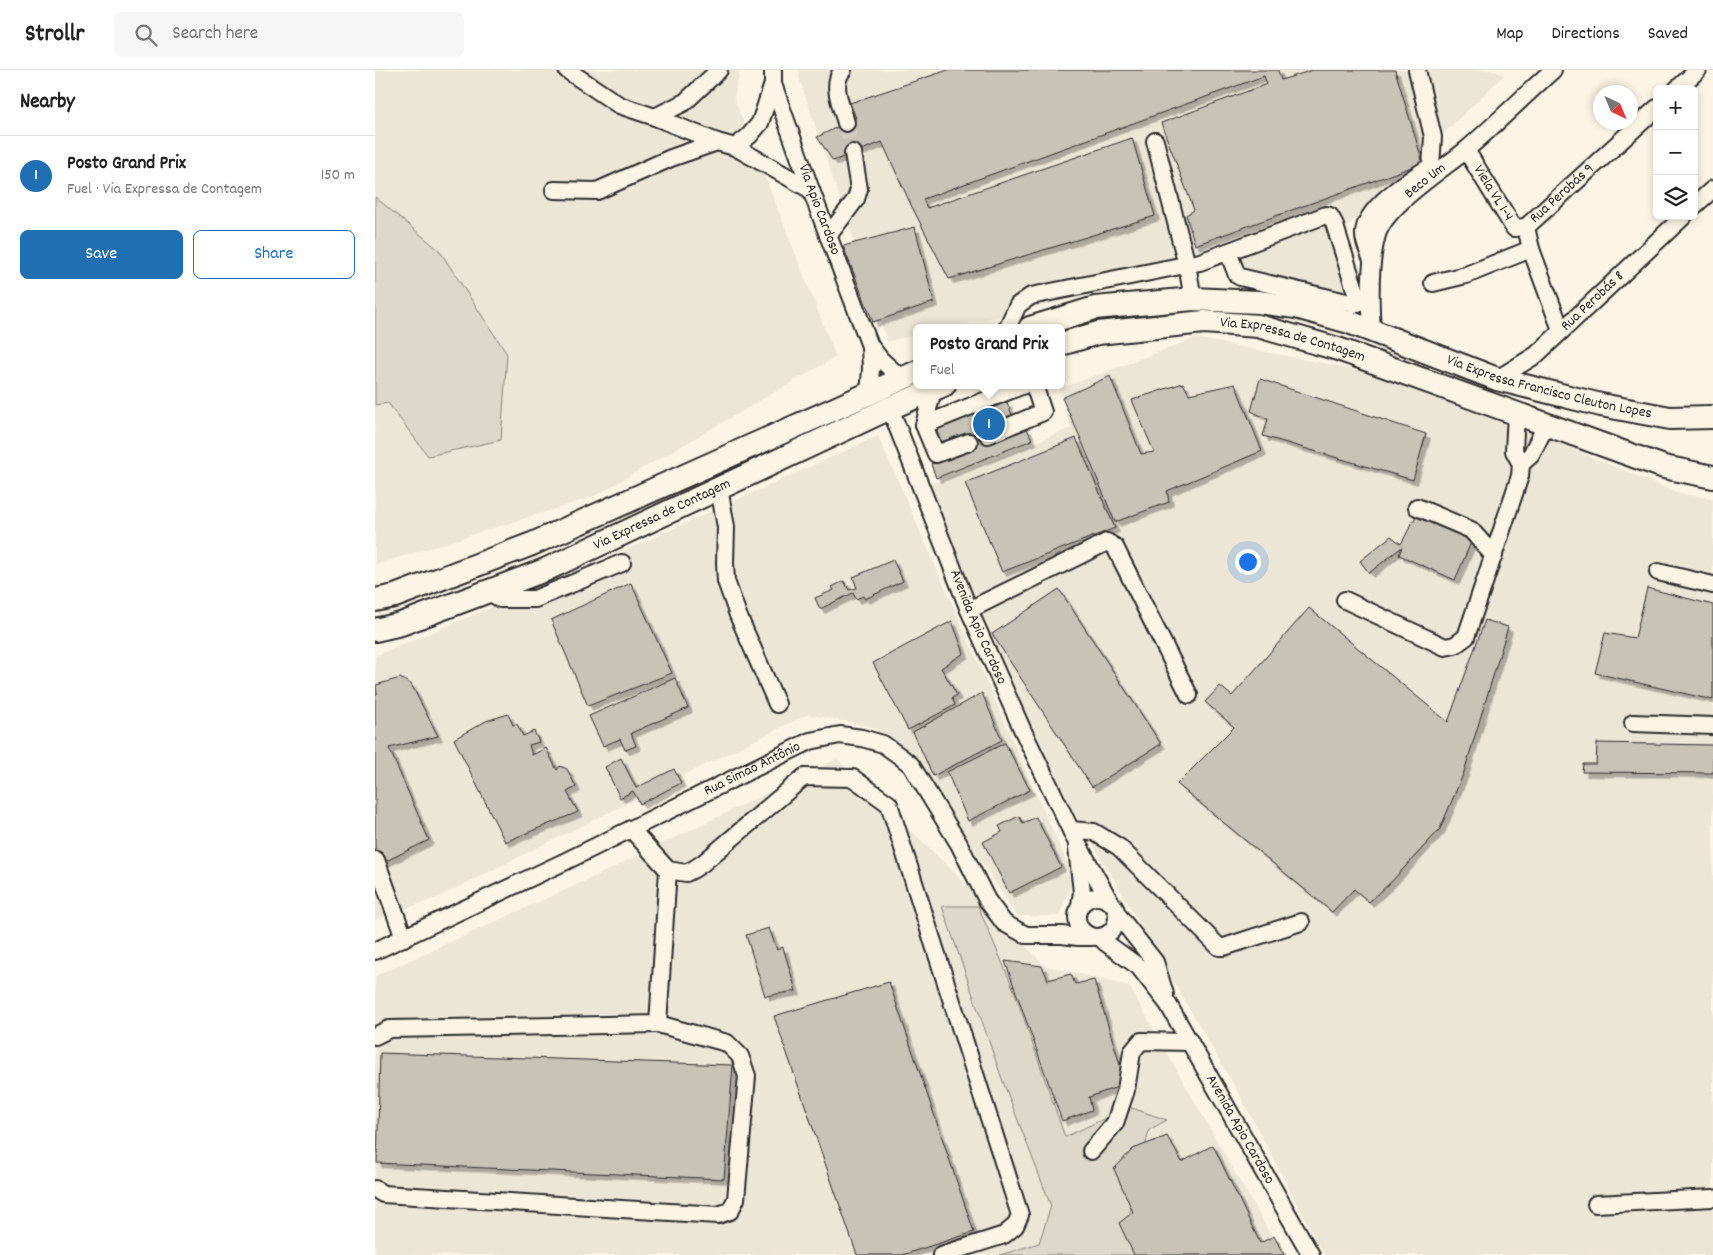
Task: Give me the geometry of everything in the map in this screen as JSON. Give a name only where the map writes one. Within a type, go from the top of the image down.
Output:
[{"type":"highway","name":"Via Expressa de Contagem","points":[[1043,324],[1095,308],[1193,299],[1258,302],[1296,307],[1380,333]]},
{"type":"highway","name":"Via Expressa de Contagem","points":[[1065,343],[1098,333],[1204,322],[1258,326],[1339,349],[1516,413]]},
{"type":"highway","name":"Via Expressa Francisco Cleuton Lopes","points":[[1380,333],[1497,379],[1601,405],[1670,418],[1713,417]]},
{"type":"highway","name":"Via Expressa de Contagem","points":[[375,600],[395,596],[532,544],[909,376]]},
{"type":"highway","name":"Via Expressa de Contagem","points":[[375,630],[401,624],[545,570],[890,408],[936,389]]},
{"type":"highway","points":[[1516,413],[1664,467],[1713,477]]},
{"type":"street","points":[[567,70],[619,106],[655,117],[717,142],[735,147],[811,190]]},
{"type":"street","points":[[655,117],[685,102],[719,70]]},
{"type":"street","points":[[843,70],[839,75],[836,85],[846,123]]},
{"type":"street","points":[[1373,262],[1363,234],[1369,216],[1400,186],[1431,166],[1433,137],[1417,70]]},
{"type":"street","name":"Beco Um","points":[[1380,333],[1371,310],[1373,262],[1377,235],[1383,221],[1394,207],[1466,150],[1553,70]]},
{"type":"street","points":[[1681,85],[1698,70]]},
{"type":"street","points":[[735,147],[749,136],[760,123],[773,77]]},
{"type":"street","name":"Via Apio Cardoso","points":[[773,77],[811,190],[870,346],[881,360],[909,376]]},
{"type":"street","name":"Rua Perobás 9","points":[[1561,330],[1531,249],[1526,227],[1653,112]]},
{"type":"street","points":[[1155,141],[1187,265],[1193,299]]},
{"type":"street","points":[[554,190],[597,191],[671,158],[717,142]]},
{"type":"street","name":"Viela VL 1-4","points":[[1466,150],[1514,228],[1526,227]]},
{"type":"street","points":[[828,236],[856,199],[859,189],[853,153]]},
{"type":"street","points":[[1698,202],[1713,189]]},
{"type":"street","points":[[1009,324],[1018,306],[1031,296],[1200,262],[1326,215],[1330,216],[1334,222],[1358,303],[1355,304],[1240,277],[1237,275],[1228,252]]},
{"type":"street","name":"Rua Perobás 8","points":[[1497,379],[1536,355],[1679,220]]},
{"type":"street","points":[[1433,283],[1466,275],[1531,249]]},
{"type":"street","name":"Via Apio Cardoso","points":[[869,394],[870,346]]},
{"type":"street","points":[[938,389],[923,424],[935,454],[969,442]]},
{"type":"street","points":[[923,424],[1014,389]]},
{"type":"street","points":[[988,435],[1043,412],[1035,389]]},
{"type":"street","name":"Avenida Apio Cardoso","points":[[890,408],[969,610],[1023,731],[1073,835],[1113,907],[1155,962],[1168,1004]]},
{"type":"street","points":[[1345,600],[1445,647],[1455,645],[1467,637],[1520,476],[1521,464],[1514,450],[1516,413]]},
{"type":"street","points":[[1521,464],[1531,455],[1546,425]]},
{"type":"street","points":[[719,488],[726,527],[726,581],[738,615],[777,704]]},
{"type":"street","points":[[1417,507],[1471,530],[1494,556]]},
{"type":"street","points":[[969,610],[1107,542],[1115,547],[1189,695]]},
{"type":"street","points":[[489,591],[500,599],[535,599],[622,563]]},
{"type":"street","points":[[1658,572],[1713,585]]},
{"type":"street","points":[[1633,723],[1713,726]]},
{"type":"street","name":"Rua Simão Antônio","points":[[375,951],[810,741],[840,735],[862,738],[883,744],[911,765],[959,844],[987,900],[1004,923],[1026,935],[1062,935],[1078,938],[1096,937]]},
{"type":"street","points":[[631,829],[668,870],[686,873],[695,869],[804,777],[853,778],[889,804],[1020,1215],[1015,1226],[1004,1235],[941,1255]]},
{"type":"street","points":[[1073,835],[1094,832],[1119,847],[1219,947],[1301,922]]},
{"type":"street","name":"Avenida Apio Cardoso","points":[[1073,835],[1082,892],[1078,909]]},
{"type":"street","points":[[376,860],[404,938]]},
{"type":"street","points":[[658,1024],[668,870]]},
{"type":"street","points":[[1062,935],[1070,927],[1078,909],[1086,900],[1093,897],[1101,897],[1113,907],[1117,922],[1107,934],[1096,937],[1085,934],[1079,928],[1077,921],[1078,909]]},
{"type":"street","name":"Avenida Apio Cardoso","points":[[1096,937],[1139,967],[1168,1004],[1311,1255]]},
{"type":"street","points":[[375,1036],[389,1029],[658,1024],[727,1043],[740,1056],[747,1076],[736,1200],[730,1211],[718,1215],[383,1194],[375,1189]]},
{"type":"street","points":[[1091,1151],[1115,1123],[1126,1090],[1133,1052],[1141,1041],[1190,1042]]},
{"type":"street","points":[[1596,1204],[1713,1198]]},
{"type":"shaded area","points":[[375,70],[740,70],[734,98],[836,357],[593,497],[375,565]]},
{"type":"shaded area","points":[[800,70],[1493,70],[1504,75],[1337,237],[1357,301],[1227,263],[964,324],[913,324],[913,336],[887,341],[799,77]]},
{"type":"shaded area","points":[[375,197],[439,250],[507,354],[501,440],[428,456],[388,403],[375,405]]},
{"type":"shaded area","points":[[1196,338],[1407,380],[1680,494],[1713,498],[1713,1255],[1324,1255],[1237,1090],[1052,774],[1012,693],[930,485],[1071,428],[1059,389],[1065,389],[1065,387]]},
{"type":"shaded area","points":[[878,436],[1074,879],[1059,916],[1017,916],[923,772],[873,727],[808,714],[436,898],[375,920],[375,656],[584,569]]},
{"type":"shaded area","points":[[837,759],[954,872],[1044,965],[1129,986],[1282,1255],[375,1255],[375,976],[594,877]]},
{"type":"shaded area","points":[[942,906],[978,906],[1014,990],[1065,1137],[1129,1107],[1167,1120],[1149,1130],[1128,1221],[1135,1255],[1000,1255],[1039,1243],[1051,1206],[1002,1079]]},
{"type":"building","points":[[948,70],[1278,70],[1281,80],[1313,70],[1395,70],[1423,163],[1195,245],[1186,215],[1194,210],[1161,123],[1267,84],[1264,76],[923,199],[927,208],[1132,138],[1155,216],[949,279],[912,207],[882,142],[833,161],[817,137],[856,118],[850,103]]},
{"type":"building","points":[[915,227],[934,302],[873,322],[843,246]]},
{"type":"building","points":[[1110,376],[1141,454],[1154,452],[1132,400],[1183,383],[1189,394],[1235,384],[1262,451],[1167,491],[1169,502],[1115,522],[1062,398]]},
{"type":"building","points":[[1260,379],[1426,434],[1413,480],[1263,436],[1268,419],[1251,411]]},
{"type":"building","points":[[1007,402],[1014,420],[991,442],[1027,428],[1032,440],[936,478],[931,464],[971,449],[942,446],[935,430]]},
{"type":"building","points":[[1076,438],[1115,528],[1002,572],[965,483]]},
{"type":"building","points":[[1416,516],[1472,540],[1455,580],[1399,555],[1402,547],[1369,573],[1360,561],[1391,536],[1401,544]]},
{"type":"building","points":[[893,560],[903,581],[865,599],[863,596],[856,599],[853,593],[820,609],[815,598],[834,590],[832,587],[844,581],[849,590],[857,588],[853,577]]},
{"type":"building","points":[[631,583],[672,673],[588,706],[551,620]]},
{"type":"building","points":[[1647,588],[1713,605],[1713,700],[1595,673],[1605,633],[1635,638]]},
{"type":"building","points":[[1059,589],[1161,744],[1092,787],[992,634]]},
{"type":"building","points":[[1309,608],[1448,722],[1485,620],[1508,627],[1464,772],[1440,829],[1391,882],[1369,902],[1354,889],[1332,912],[1177,784],[1234,727],[1205,702],[1220,686],[1232,696]]},
{"type":"building","points":[[952,621],[964,653],[941,668],[957,695],[952,698],[955,705],[908,730],[873,663]]},
{"type":"building","points":[[400,678],[411,684],[438,736],[389,748],[429,840],[382,863],[375,848],[375,695],[377,694],[376,685]]},
{"type":"building","points":[[675,678],[688,708],[631,733],[636,746],[625,750],[620,739],[603,746],[589,716]]},
{"type":"building","points":[[982,693],[1002,740],[933,776],[913,732]]},
{"type":"building","points":[[508,714],[513,725],[517,724],[523,736],[534,731],[539,742],[529,745],[532,755],[546,748],[557,770],[560,766],[567,769],[576,787],[567,792],[578,812],[505,842],[454,739],[486,721]]},
{"type":"building","points":[[1005,743],[1030,790],[968,821],[947,772]]},
{"type":"building","points":[[1597,743],[1713,745],[1713,773],[1582,772],[1583,764],[1596,764]]},
{"type":"building","points":[[621,758],[636,788],[674,769],[681,783],[640,804],[633,791],[620,798],[605,767]]},
{"type":"building","points":[[1019,816],[1023,823],[1036,817],[1061,867],[1009,893],[983,842],[1002,832],[999,826]]},
{"type":"building","points":[[769,928],[777,950],[783,947],[796,991],[765,996],[746,935]]},
{"type":"building","points":[[1005,961],[1042,966],[1048,980],[1071,974],[1075,984],[1094,980],[1126,1084],[1089,1097],[1092,1110],[1062,1121]]},
{"type":"building","points":[[889,982],[974,1232],[902,1255],[857,1255],[774,1016]]},
{"type":"building","points":[[380,1053],[733,1065],[724,1179],[377,1163]]},
{"type":"building","points":[[1167,1136],[1182,1162],[1213,1145],[1260,1243],[1274,1236],[1284,1255],[1134,1255],[1119,1223],[1133,1212],[1114,1169],[1133,1149]]},
{"type":"tunnel","points":[[846,123],[853,153]]},
{"type":"place","name":"Posto Grand Prix","points":[[989,424]]}]
